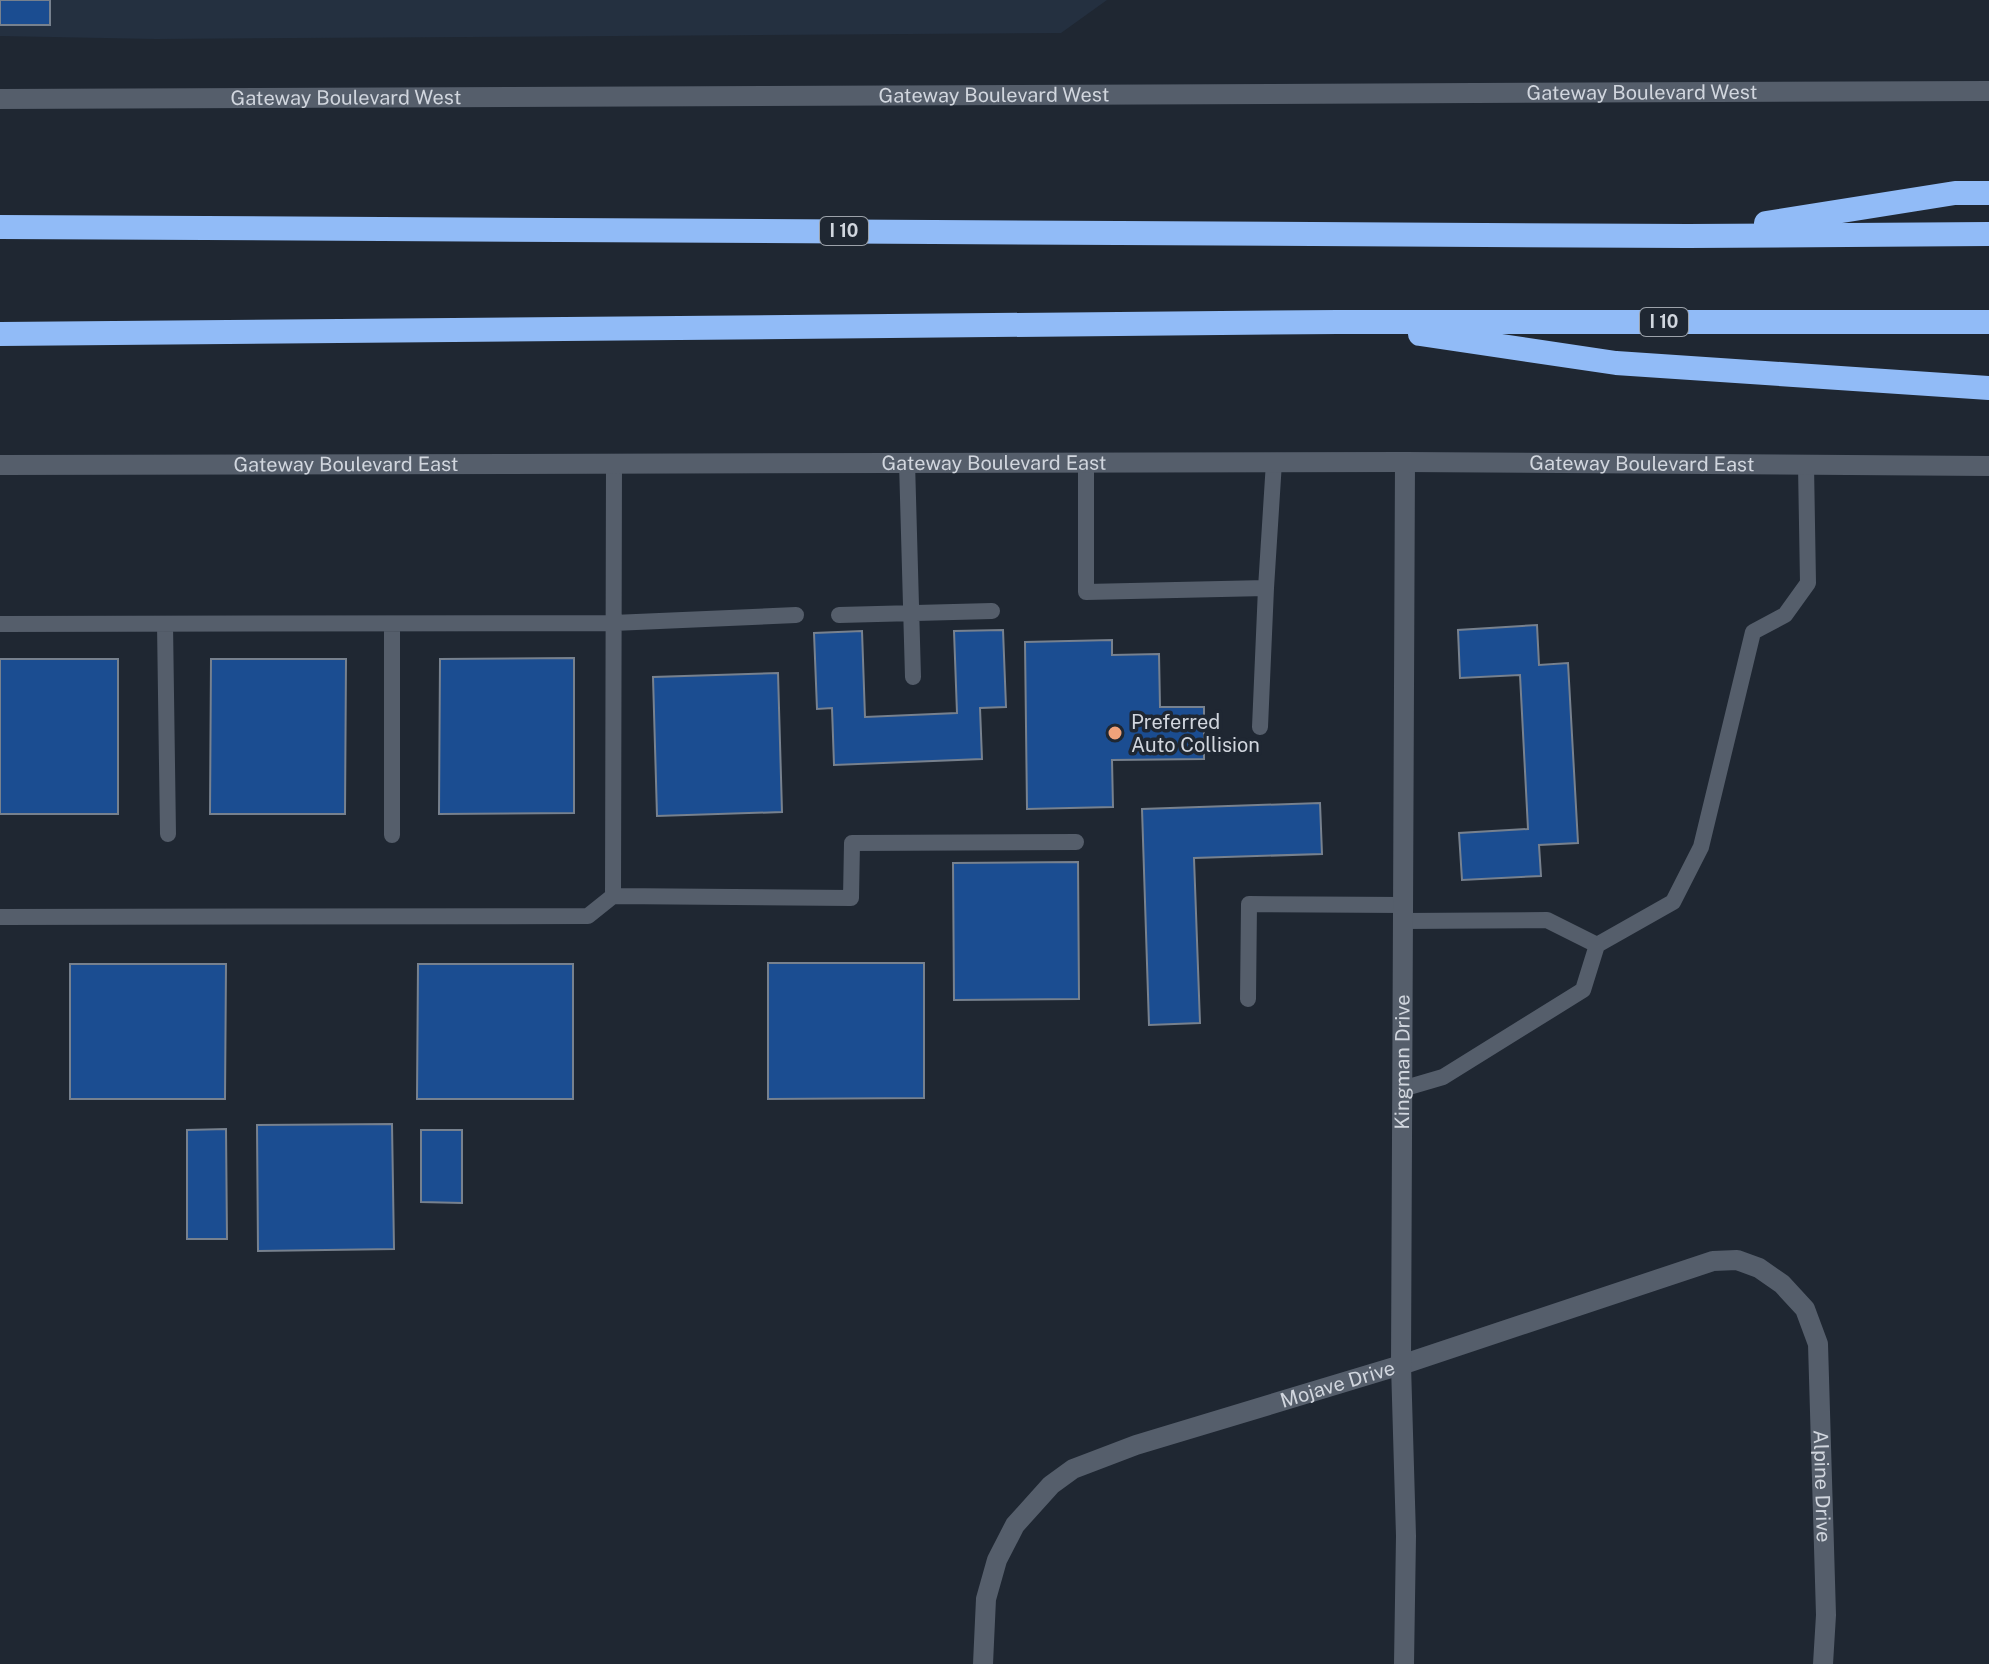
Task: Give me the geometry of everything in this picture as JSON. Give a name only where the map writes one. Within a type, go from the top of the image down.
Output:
[{"type":"highway","points":[[1688,236],[1955,193],[1989,193]]},
{"type":"highway","name":"I 10","points":[[0,227],[1688,236],[1989,234]]},
{"type":"highway","points":[[1338,322],[1616,363],[1989,388]]},
{"type":"highway","name":"I 10","points":[[0,334],[1338,322],[1989,322]]},
{"type":"main road","name":"Gateway Boulevard West","points":[[0,99],[1989,91]]},
{"type":"main road","name":"Gateway Boulevard East","points":[[0,465],[1405,462],[1989,466]]},
{"type":"main road","name":"Kingman Drive","points":[[1404,1664],[1406,1536],[1401,1365],[1405,462]]},
{"type":"main road","name":"Mojave Drive","points":[[983,1664],[986,1599],[997,1560],[1015,1525],[1051,1485],[1073,1469],[1136,1445],[1401,1365],[1713,1261],[1737,1260],[1759,1268],[1782,1284],[1805,1309]]},
{"type":"main road","name":"Alpine Drive","points":[[1805,1309],[1818,1344],[1826,1615],[1823,1664]]},
{"type":"lane","points":[[907,462],[913,677]]},
{"type":"lane","points":[[1086,462],[1086,592],[1266,588]]},
{"type":"lane","points":[[1260,727],[1274,462]]},
{"type":"lane","points":[[613,896],[614,463]]},
{"type":"lane","points":[[1402,1089],[1443,1077],[1583,990],[1597,945],[1673,902],[1701,847],[1753,632],[1785,615],[1808,583],[1806,465]]},
{"type":"lane","points":[[839,615],[992,611]]},
{"type":"lane","points":[[0,624],[613,623],[796,615]]},
{"type":"lane","points":[[165,624],[168,834]]},
{"type":"lane","points":[[392,624],[392,835]]},
{"type":"lane","points":[[0,917],[588,916],[613,896],[851,898],[852,843],[1076,842]]},
{"type":"lane","points":[[1248,999],[1249,904],[1547,920],[1597,945]]},
{"type":"shaded area","points":[[0,0],[1107,0],[1061,33],[156,39],[0,36]]},
{"type":"building","points":[[0,0],[50,0],[50,25],[0,25]]},
{"type":"building","points":[[1537,625],[1539,665],[1568,663],[1578,843],[1539,845],[1541,876],[1462,880],[1459,833],[1528,829],[1520,675],[1460,678],[1458,630]]},
{"type":"building","points":[[1003,630],[1006,707],[980,708],[982,759],[834,765],[832,708],[817,709],[814,633],[862,631],[865,717],[957,713],[954,631]]},
{"type":"building","name":"Preferred Auto Collision","points":[[1112,640],[1112,655],[1159,654],[1160,707],[1204,707],[1204,759],[1112,760],[1113,807],[1027,809],[1025,642]]},
{"type":"building","points":[[574,658],[574,813],[439,814],[440,659]]},
{"type":"building","points":[[0,659],[118,659],[118,814],[0,814]]},
{"type":"building","points":[[211,659],[346,659],[345,814],[210,814]]},
{"type":"building","points":[[778,673],[782,812],[657,816],[653,677]]},
{"type":"building","points":[[1320,803],[1322,854],[1194,858],[1200,1023],[1149,1025],[1142,809]]},
{"type":"building","points":[[1078,862],[1079,999],[954,1000],[953,863]]},
{"type":"building","points":[[768,963],[924,963],[924,1098],[768,1099]]},
{"type":"building","points":[[70,964],[226,964],[225,1099],[70,1099]]},
{"type":"building","points":[[418,964],[573,964],[573,1099],[417,1099]]},
{"type":"building","points":[[392,1124],[394,1249],[258,1251],[257,1125]]},
{"type":"building","points":[[226,1129],[227,1239],[187,1239],[187,1130]]},
{"type":"building","points":[[421,1130],[462,1130],[462,1203],[421,1202]]},
{"type":"place","name":"Preferred Auto Collision","points":[[1115,733]]}]
